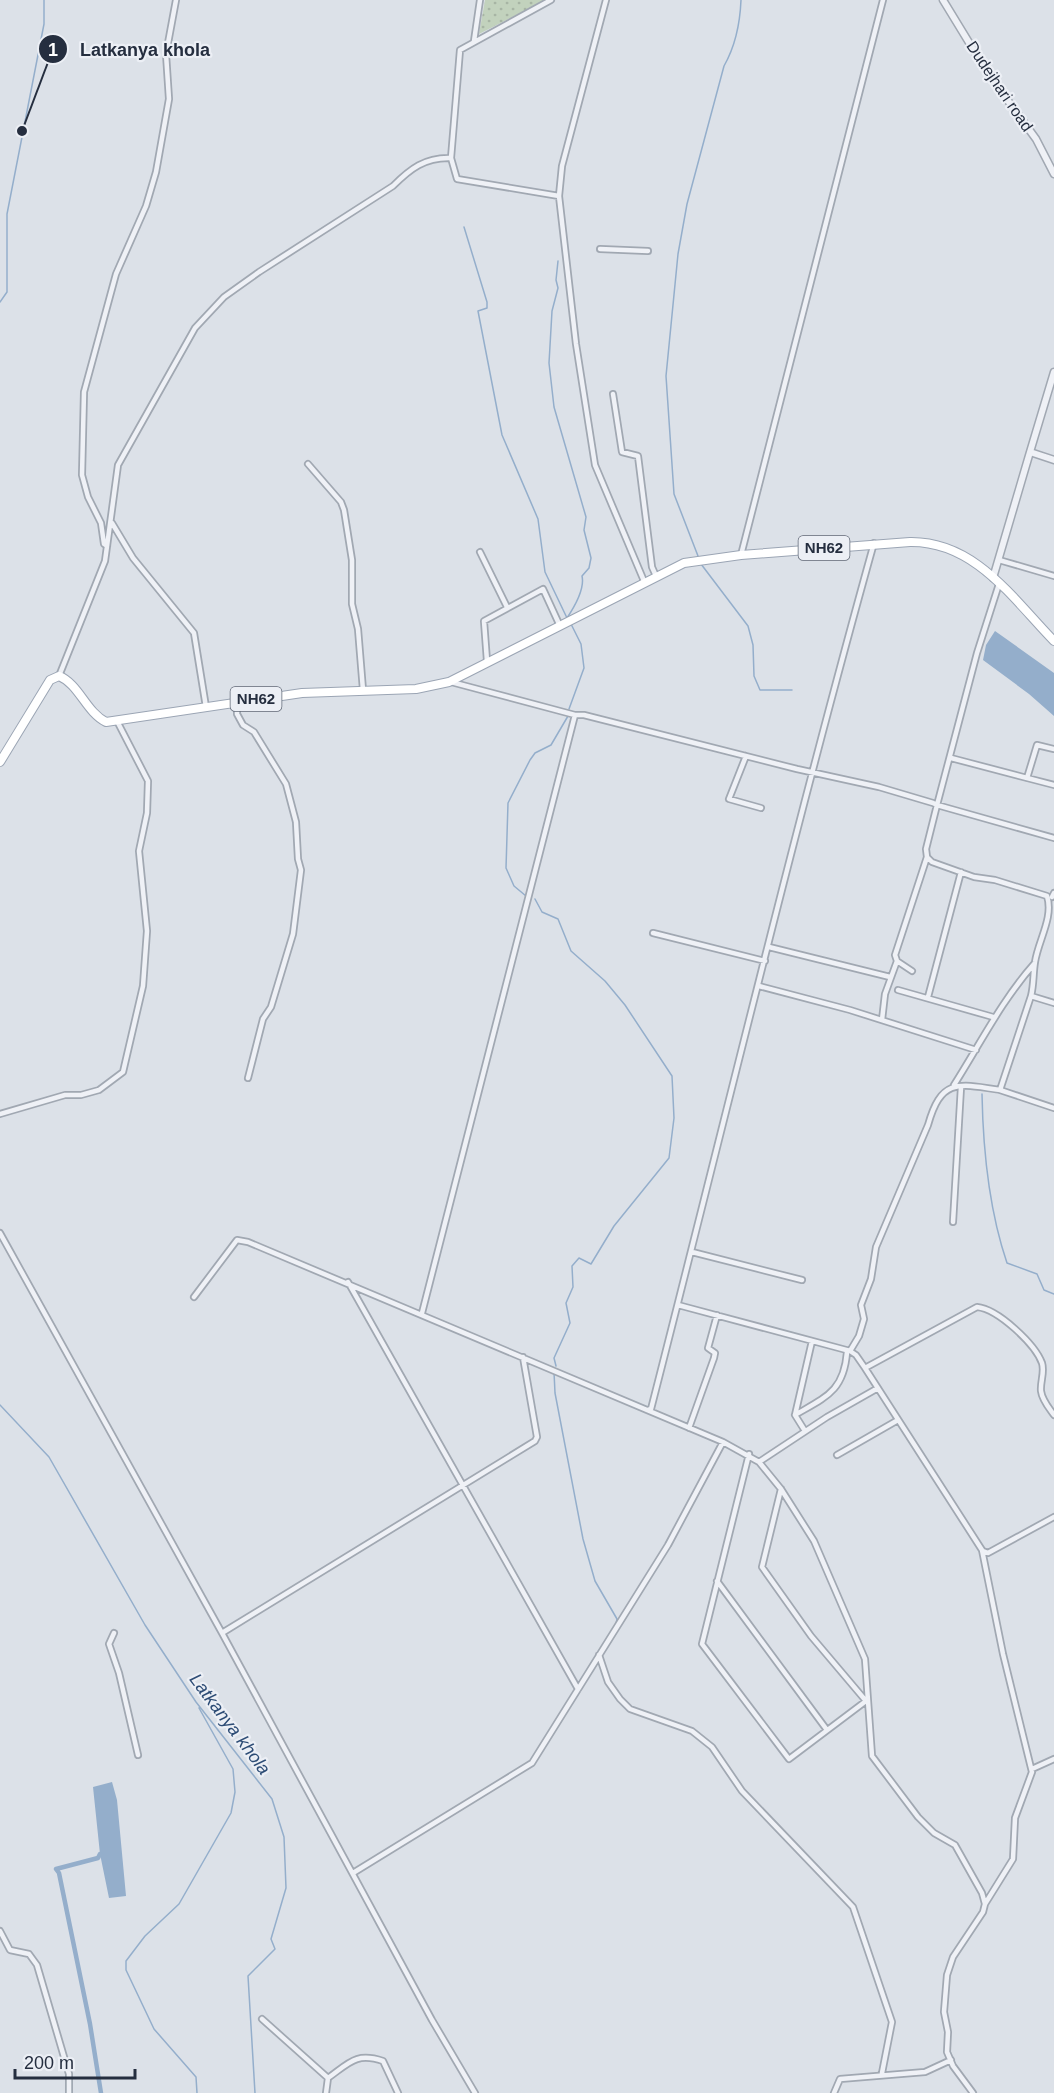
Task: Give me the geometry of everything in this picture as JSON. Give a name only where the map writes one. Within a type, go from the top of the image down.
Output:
[{"type":"main road","name":"NH62","points":[[117,721],[302,693],[416,689],[449,682],[644,581],[684,563],[741,555],[874,543],[929,542],[946,546],[971,560],[996,581],[1054,642]]},
{"type":"main road","points":[[0,762],[50,680],[59,675],[67,680],[93,713],[106,722],[117,721]]},
{"type":"street","points":[[107,546],[104,544],[98,514],[87,497],[82,475],[84,392],[116,274],[146,206],[156,172],[169,99],[166,54],[176,0]]},
{"type":"street","points":[[474,41],[480,0]]},
{"type":"street","points":[[551,0],[460,50],[451,158],[458,179],[559,196]]},
{"type":"street","points":[[606,0],[562,166],[559,196],[576,344],[595,465],[644,581]]},
{"type":"street","points":[[741,555],[883,0]]},
{"type":"street","name":"Dudejhari road","points":[[943,0],[987,72],[1036,139],[1054,174]]},
{"type":"street","points":[[59,675],[105,561],[118,465],[195,328],[224,297],[393,186],[412,167],[442,158],[451,158]]},
{"type":"street","points":[[600,249],[648,251]]},
{"type":"street","points":[[912,971],[897,961],[895,955],[927,857],[926,849],[996,581],[999,560],[1054,372]]},
{"type":"street","points":[[613,394],[622,452],[639,456],[652,567],[656,576]]},
{"type":"street","points":[[1030,452],[1054,460]]},
{"type":"street","points":[[308,464],[341,502],[344,510],[352,560],[352,604],[358,629],[363,690]]},
{"type":"street","points":[[111,522],[148,578],[181,614],[194,633],[206,707]]},
{"type":"street","points":[[648,1410],[651,1408],[692,1252],[813,771],[874,543]]},
{"type":"street","points":[[480,552],[507,607]]},
{"type":"street","points":[[999,560],[1054,576]]},
{"type":"street","points":[[487,661],[484,621],[543,589],[566,623]]},
{"type":"street","points":[[449,682],[575,715],[584,715],[879,787],[1054,838]]},
{"type":"street","points":[[237,702],[237,714],[243,725],[254,732],[286,784],[296,822],[301,870],[293,934],[271,1007],[264,1018],[248,1078]]},
{"type":"street","points":[[422,1313],[575,715]]},
{"type":"street","points":[[0,1114],[64,1095],[81,1095],[99,1090],[123,1072],[143,986],[147,931],[139,851],[147,813],[148,781],[117,721]]},
{"type":"street","points":[[1027,778],[1037,745],[1054,749]]},
{"type":"street","points":[[746,756],[729,799],[761,808]]},
{"type":"street","points":[[951,758],[1054,785]]},
{"type":"street","points":[[927,857],[932,862],[961,872],[1052,896],[1035,964],[1036,976],[1031,996],[1000,1090]]},
{"type":"street","points":[[928,997],[961,872]]},
{"type":"street","points":[[653,933],[765,961]]},
{"type":"street","points":[[769,947],[890,977]]},
{"type":"street","points":[[882,1020],[890,977],[897,961]]},
{"type":"street","points":[[795,1415],[837,1389],[845,1370],[848,1351],[859,1336],[864,1319],[861,1305],[871,1279],[876,1247],[928,1125],[934,1105],[945,1090],[954,1085],[993,1017],[1035,964]]},
{"type":"street","points":[[759,986],[882,1020],[976,1050]]},
{"type":"street","points":[[898,990],[993,1017]]},
{"type":"street","points":[[1031,996],[1054,1004]]},
{"type":"street","points":[[954,1085],[1000,1090],[1054,1108]]},
{"type":"street","points":[[953,1221],[961,1087]]},
{"type":"street","points":[[0,1233],[222,1633],[432,2020],[475,2093]]},
{"type":"street","points":[[194,1297],[237,1240],[348,1282],[749,1454],[781,1488],[814,1541],[865,1659],[866,1701],[872,1756],[918,1817],[934,1833],[955,1845],[982,1893],[985,1904]]},
{"type":"street","points":[[692,1252],[802,1280]]},
{"type":"street","points":[[348,1282],[461,1486],[578,1689]]},
{"type":"street","points":[[678,1305],[856,1354],[982,1550],[1032,1769],[1015,1818],[1013,1859],[953,1957],[947,1975],[944,2012],[948,2032],[947,2052],[973,2093]]},
{"type":"street","points":[[865,1368],[977,1307],[986,1308],[998,1314],[1039,1356],[1044,1368],[1042,1398],[1054,1415]]},
{"type":"street","points":[[688,1428],[714,1358],[715,1353],[708,1348],[717,1315]]},
{"type":"street","points":[[805,1431],[795,1415],[812,1341]]},
{"type":"street","points":[[222,1633],[537,1437],[523,1356]]},
{"type":"street","points":[[759,1462],[805,1431],[878,1388]]},
{"type":"street","points":[[837,1455],[898,1420]]},
{"type":"street","points":[[353,1873],[532,1763],[668,1545],[723,1442]]},
{"type":"street","points":[[749,1454],[702,1644],[705,1651],[787,1758],[866,1701]]},
{"type":"street","points":[[781,1488],[762,1567],[811,1636],[866,1701]]},
{"type":"street","points":[[982,1550],[988,1553],[1054,1517]]},
{"type":"street","points":[[717,1581],[827,1730]]},
{"type":"street","points":[[114,1633],[109,1644],[120,1673],[138,1755]]},
{"type":"street","points":[[599,1655],[608,1682],[630,1709],[692,1731],[712,1747],[742,1791],[853,1907],[892,2022],[882,2073]]},
{"type":"street","points":[[1032,1769],[1054,1759]]},
{"type":"street","points":[[0,1931],[10,1950],[29,1954],[37,1965],[69,2074],[69,2093]]},
{"type":"street","points":[[262,2019],[328,2078]]},
{"type":"street","points":[[326,2093],[328,2078],[359,2057],[368,2056],[383,2061],[398,2093]]},
{"type":"street","points":[[834,2093],[840,2079],[882,2073],[925,2072],[951,2060]]},
{"type":"green space","points":[[485,0],[546,0],[479,34]]},
{"type":"water","points":[[995,631],[1054,673],[1054,716],[983,660],[986,645]]},
{"type":"water","points":[[112,1782],[117,1800],[126,1896],[109,1898],[100,1854],[93,1787]]},
{"type":"waterway","name":"Latkanya khola","points":[[0,302],[7,292],[7,214],[44,24],[44,0]]},
{"type":"waterway","points":[[698,556],[674,494],[666,376],[678,254],[687,204],[724,66],[737,34],[741,0]]},
{"type":"waterway","points":[[464,227],[487,302],[487,308],[478,311],[502,435],[538,519],[545,572],[567,618]]},
{"type":"waterway","points":[[558,261],[556,280],[558,288],[552,311],[549,363],[554,407],[586,517],[584,530],[591,558],[589,568],[582,576],[579,597],[567,618]]},
{"type":"waterway","points":[[701,564],[748,626],[753,645],[754,676],[760,690],[792,690]]},
{"type":"waterway","points":[[569,709],[584,668],[581,644],[571,624]]},
{"type":"waterway","points":[[526,896],[514,886],[506,868],[508,803],[530,760],[535,753],[551,745],[568,716]]},
{"type":"waterway","points":[[535,899],[542,912],[558,919],[571,951],[605,981],[625,1005],[672,1076],[674,1118],[669,1158],[614,1226],[591,1264],[579,1258],[572,1266],[573,1287],[566,1303],[570,1323],[554,1358],[556,1366]]},
{"type":"waterway","points":[[982,1094],[991,1201],[1007,1263],[1037,1274],[1044,1290],[1054,1294]]},
{"type":"waterway","points":[[554,1372],[555,1393],[583,1539],[595,1581],[617,1619],[616,1624]]},
{"type":"waterway","name":"Latkanya khola","points":[[0,1405],[49,1457],[145,1625],[196,1702],[272,1799],[284,1837],[286,1888],[271,1939],[275,1949],[248,1976],[255,2093]]},
{"type":"waterway","points":[[197,2093],[196,2077],[154,2029],[126,1970],[126,1961],[145,1936],[179,1904],[231,1813],[235,1792],[233,1769],[199,1708]]},
{"type":"waterway","points":[[100,1854],[98,1858],[56,1869],[59,1873],[90,2024],[101,2093]]},
{"type":"place","name":"Latkanya khola","points":[[22,131]]}]
